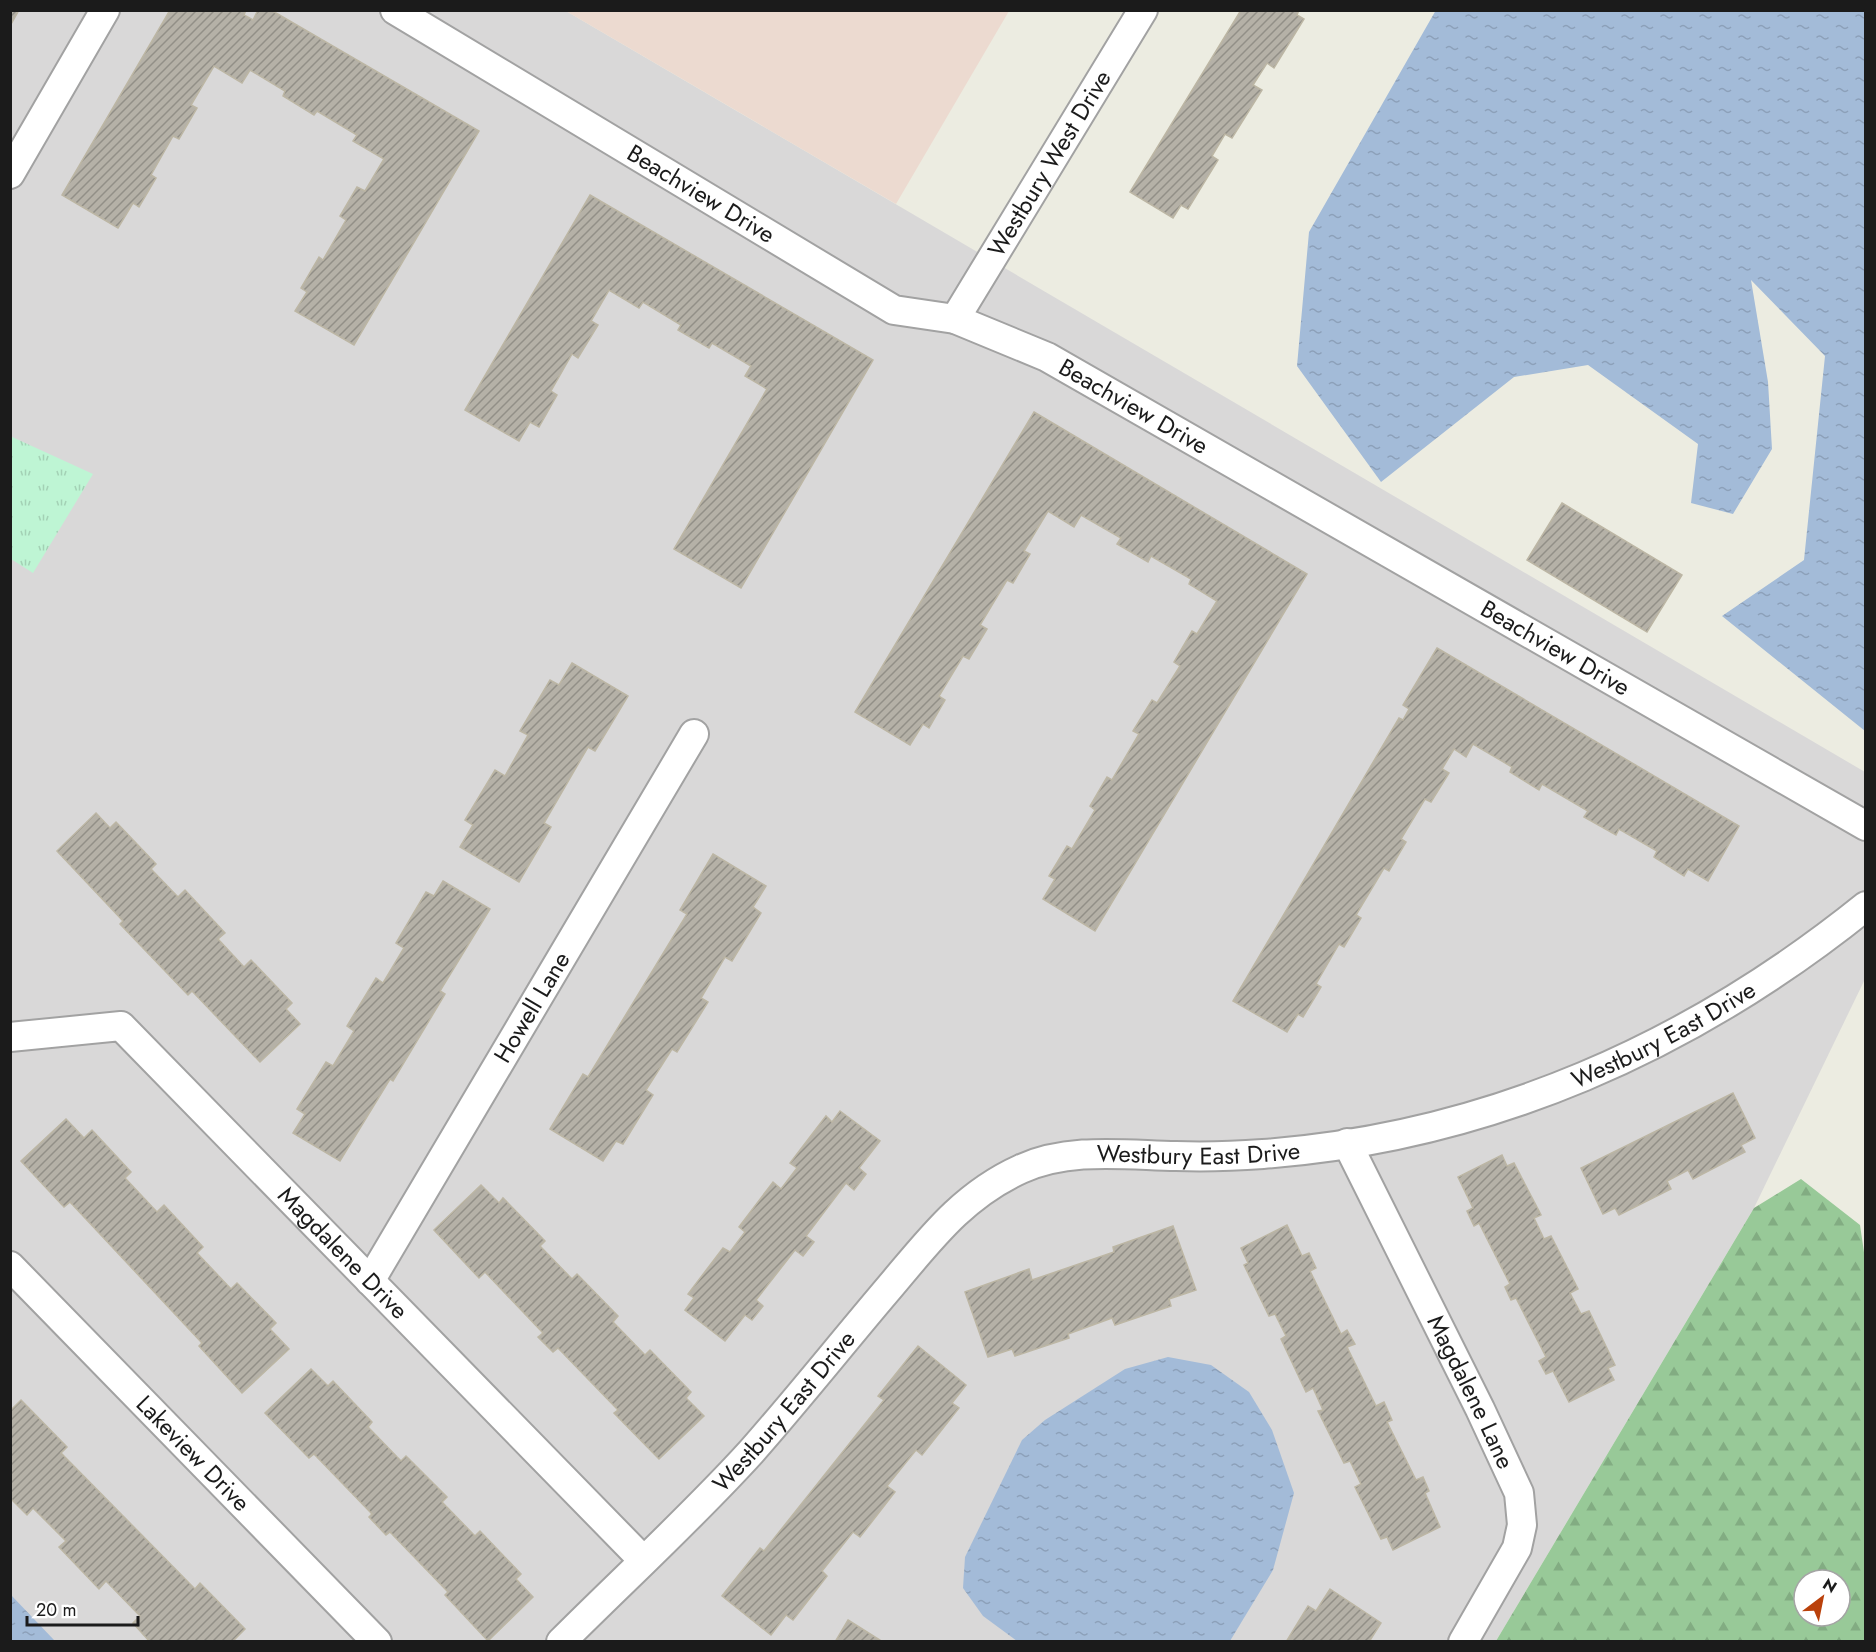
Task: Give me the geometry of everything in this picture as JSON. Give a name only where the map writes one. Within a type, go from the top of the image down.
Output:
[{"type":"street","points":[[10,174],[105,10]]},
{"type":"street","name":"Beachview Drive","points":[[395,10],[894,310],[955,318],[1047,357],[1866,826]]},
{"type":"street","name":"Westbury West Drive","points":[[955,318],[1143,10]]},
{"type":"street","name":"Howell Lane","points":[[370,1281],[694,734]]},
{"type":"street","name":"Westbury East Drive","points":[[572,1639],[643,1560],[750,1453],[951,1215],[993,1182],[1026,1167],[1059,1158],[1114,1153],[1181,1156],[1254,1155],[1384,1137],[1500,1108],[1595,1073],[1672,1036],[1761,984],[1830,935],[1866,906]]},
{"type":"street","name":"Magdalene Drive","points":[[10,1036],[121,1026],[643,1560]]},
{"type":"street","name":"Magdalene Lane","points":[[1347,1143],[1480,1409],[1519,1493],[1522,1525],[1517,1548],[1463,1641]]},
{"type":"street","name":"Lakeview Drive","points":[[10,1266],[377,1641]]},
{"type":"shaded area","points":[[11,11],[566,11],[1865,772],[1865,979],[1754,1208],[1496,1641],[11,1642]]},
{"type":"shaded area","points":[[566,11],[1009,11],[896,204]]},
{"type":"green space","points":[[10,436],[93,474],[33,573],[11,559]]},
{"type":"green space","points":[[1801,1179],[1860,1225],[1865,1259],[1865,1641],[1496,1641],[1754,1208]]},
{"type":"water","points":[[1436,10],[1865,11],[1865,731],[1722,616],[1804,560],[1825,356],[1751,280],[1768,382],[1772,449],[1733,514],[1691,503],[1698,444],[1588,365],[1514,377],[1381,482],[1297,366],[1309,232]]},
{"type":"water","points":[[1168,1357],[1211,1365],[1249,1392],[1272,1430],[1294,1493],[1273,1570],[1230,1641],[1017,1641],[983,1616],[963,1588],[965,1557],[1022,1440],[1045,1420],[1125,1369]]},
{"type":"water","points":[[11,1595],[55,1641],[11,1641]]},
{"type":"building","points":[[10,10],[19,10],[10,26]]},
{"type":"building","points":[[170,10],[246,10],[244,15],[253,20],[258,10],[271,10],[479,131],[354,345],[295,311],[307,292],[301,288],[319,257],[323,260],[346,220],[340,216],[357,187],[365,191],[384,159],[353,141],[357,135],[317,111],[314,115],[283,96],[285,91],[250,70],[242,83],[214,66],[191,105],[197,108],[179,139],[173,136],[151,175],[156,178],[139,207],[133,203],[118,228],[62,195]]},
{"type":"building","points":[[1241,10],[1299,10],[1297,15],[1304,19],[1274,68],[1267,63],[1253,85],[1262,90],[1232,138],[1225,134],[1212,156],[1218,160],[1188,209],[1181,205],[1173,218],[1130,192]]},
{"type":"building","points":[[590,195],[873,360],[741,588],[674,549],[767,389],[745,376],[751,366],[712,343],[709,348],[678,330],[681,325],[643,302],[639,308],[609,290],[591,321],[598,325],[578,358],[572,354],[551,391],[557,395],[539,427],[530,422],[519,441],[465,410]]},
{"type":"building","points":[[1034,412],[1307,574],[1095,931],[1043,899],[1055,879],[1049,876],[1067,846],[1072,849],[1095,810],[1090,806],[1107,777],[1112,780],[1139,734],[1133,731],[1152,700],[1157,703],[1180,666],[1174,662],[1192,631],[1197,634],[1217,601],[1189,584],[1191,579],[1151,556],[1148,562],[1117,544],[1121,538],[1081,515],[1074,527],[1048,511],[1024,551],[1030,554],[1013,583],[1007,580],[980,625],[987,629],[969,659],[963,656],[939,696],[945,700],[929,728],[923,724],[910,745],[855,712]]},
{"type":"building","points":[[1562,503],[1682,575],[1647,632],[1527,560]]},
{"type":"building","points":[[1437,648],[1739,826],[1708,881],[1688,869],[1684,876],[1654,857],[1657,851],[1619,829],[1616,835],[1584,817],[1588,811],[1542,784],[1539,790],[1510,772],[1512,767],[1473,744],[1466,757],[1454,749],[1442,769],[1449,773],[1431,802],[1425,799],[1401,839],[1406,842],[1389,871],[1384,868],[1356,915],[1361,918],[1344,947],[1339,944],[1316,984],[1321,987],[1303,1017],[1298,1014],[1287,1032],[1233,1001],[1399,718],[1403,720],[1409,709],[1403,705]]},
{"type":"building","points":[[572,663],[628,696],[595,751],[588,747],[544,823],[551,827],[519,882],[460,847],[473,825],[465,820],[495,770],[505,776],[528,735],[520,731],[550,680],[559,685]]},
{"type":"building","points":[[96,813],[110,828],[116,822],[156,864],[151,869],[178,897],[185,890],[225,933],[218,939],[244,967],[251,960],[292,1003],[286,1009],[300,1024],[260,1062],[192,991],[188,995],[120,924],[123,921],[57,851]]},
{"type":"building","points":[[713,854],[766,886],[753,907],[761,913],[732,961],[725,957],[701,998],[708,1002],[677,1052],[672,1049],[646,1090],[653,1095],[623,1144],[616,1141],[603,1161],[550,1129],[583,1074],[588,1077],[687,914],[680,910]]},
{"type":"building","points":[[443,881],[490,909],[440,991],[445,994],[393,1081],[390,1079],[340,1161],[293,1133],[305,1114],[297,1109],[326,1062],[333,1066],[354,1031],[347,1026],[376,978],[383,983],[404,948],[396,943],[426,892],[434,896]]},
{"type":"building","points":[[1733,1093],[1755,1138],[1741,1145],[1745,1152],[1693,1179],[1688,1170],[1667,1181],[1671,1189],[1619,1215],[1615,1208],[1603,1214],[1581,1168]]},
{"type":"building","points":[[840,1111],[880,1141],[859,1168],[866,1174],[854,1190],[846,1183],[806,1236],[814,1242],[803,1256],[795,1250],[756,1300],[763,1306],[752,1320],[745,1315],[725,1341],[685,1310],[694,1298],[688,1294],[723,1248],[730,1252],[745,1232],[739,1227],[773,1182],[781,1189],[797,1168],[790,1163],[826,1116],[832,1122]]},
{"type":"building","points":[[66,1119],[84,1138],[92,1130],[131,1172],[125,1178],[157,1212],[164,1205],[203,1247],[197,1253],[231,1289],[237,1283],[276,1323],[270,1329],[289,1349],[242,1393],[199,1346],[202,1343],[70,1202],[64,1207],[21,1161]]},
{"type":"building","points":[[1502,1155],[1507,1166],[1514,1163],[1541,1215],[1534,1218],[1544,1239],[1551,1236],[1578,1289],[1570,1293],[1581,1314],[1589,1311],[1615,1365],[1608,1368],[1614,1380],[1569,1402],[1553,1371],[1546,1374],[1539,1361],[1546,1357],[1516,1298],[1511,1300],[1505,1287],[1510,1284],[1479,1223],[1474,1226],[1467,1211],[1473,1208],[1458,1177]]},
{"type":"building","points":[[481,1185],[499,1203],[503,1198],[545,1241],[540,1246],[572,1279],[577,1274],[618,1316],[613,1322],[645,1355],[650,1350],[691,1392],[686,1398],[704,1416],[659,1459],[614,1413],[618,1410],[558,1348],[553,1352],[538,1337],[543,1333],[485,1272],[479,1278],[434,1230]]},
{"type":"building","points":[[1287,1225],[1302,1256],[1309,1253],[1316,1268],[1310,1271],[1341,1334],[1347,1330],[1355,1344],[1347,1347],[1376,1406],[1384,1402],[1392,1420],[1387,1422],[1416,1480],[1423,1477],[1429,1491],[1425,1493],[1440,1527],[1393,1550],[1387,1537],[1381,1539],[1355,1487],[1361,1484],[1350,1461],[1344,1463],[1318,1411],[1323,1410],[1313,1388],[1306,1392],[1281,1339],[1286,1336],[1275,1314],[1269,1316],[1244,1265],[1248,1263],[1241,1248]]},
{"type":"building","points":[[1173,1226],[1196,1290],[1169,1299],[1171,1306],[1115,1325],[1112,1318],[1068,1334],[1069,1338],[1015,1356],[1012,1349],[988,1357],[965,1292],[1029,1269],[1032,1280],[1114,1252],[1113,1247]]},
{"type":"building","points":[[918,1346],[966,1385],[952,1403],[959,1408],[922,1455],[916,1450],[887,1486],[895,1492],[860,1537],[853,1532],[822,1571],[827,1576],[793,1620],[786,1615],[771,1635],[722,1596],[760,1548],[764,1551],[884,1400],[878,1396]]},
{"type":"building","points":[[311,1369],[328,1386],[333,1381],[372,1422],[368,1427],[401,1461],[406,1456],[447,1497],[442,1502],[475,1536],[480,1531],[521,1574],[516,1579],[533,1597],[488,1641],[445,1595],[448,1592],[390,1532],[386,1535],[369,1517],[372,1514],[314,1454],[309,1458],[265,1413]]},
{"type":"building","points":[[21,1400],[67,1447],[61,1453],[195,1589],[200,1583],[245,1629],[232,1642],[150,1642],[133,1623],[140,1616],[106,1581],[99,1589],[59,1547],[66,1541],[33,1508],[27,1515],[10,1498],[10,1411]]},
{"type":"building","points":[[1330,1589],[1381,1623],[1369,1642],[1286,1642],[1308,1606],[1316,1611]]},
{"type":"building","points":[[848,1620],[883,1642],[835,1642]]}]
